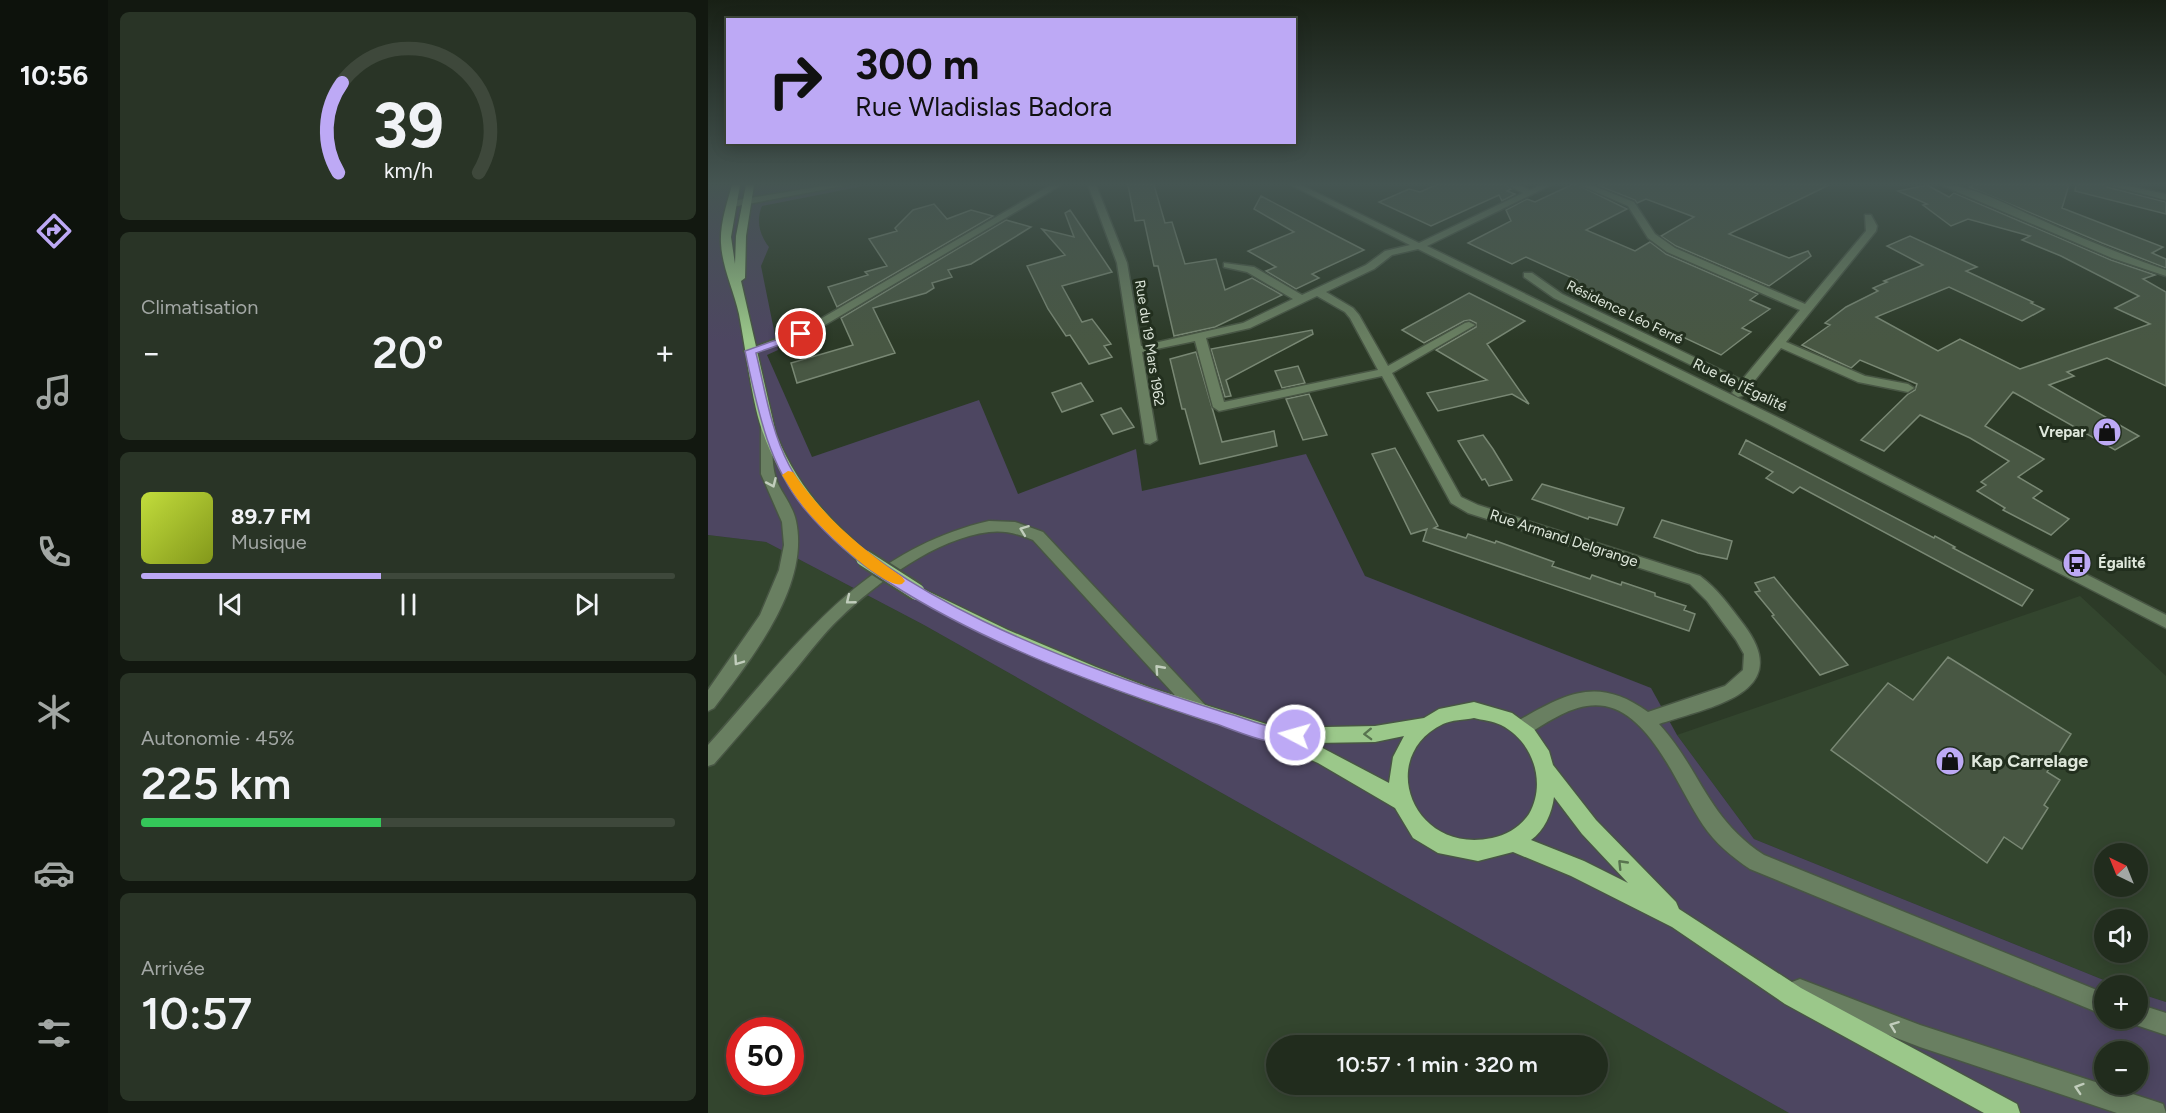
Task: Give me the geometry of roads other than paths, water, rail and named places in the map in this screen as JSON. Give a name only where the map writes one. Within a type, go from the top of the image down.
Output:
[{"type":"main road","points":[[727,237],[726,244],[740,293],[767,426],[783,466],[807,503],[864,558],[917,592],[1036,651],[1107,679],[1274,735],[1351,770],[1401,801]]},
{"type":"main road","points":[[740,293],[742,237]]},
{"type":"main road","points":[[1274,735],[1375,734],[1425,724],[1453,712],[1474,710],[1504,717],[1522,728],[1542,752],[1548,772],[1548,792],[1542,812],[1529,829],[1511,843],[1479,851],[1456,849],[1445,845],[1435,841],[1417,827],[1401,801],[1397,781],[1399,762],[1412,737],[1425,724]]},
{"type":"main road","points":[[1548,772],[1575,811],[1604,844],[1679,920]]},
{"type":"main road","points":[[1511,843],[1548,855],[1577,868],[1679,920],[1760,975],[1824,1014],[2008,1113]]},
{"type":"street","points":[[750,351],[809,330],[968,237]]},
{"type":"street","name":"Rue du 19 Mars 1962","points":[[1113,237],[1121,258],[1150,441]]},
{"type":"street","points":[[1389,253],[1389,242],[1395,237]]},
{"type":"street","name":"Rue de l'Égalité","points":[[1404,237],[1732,400],[2166,622]]},
{"type":"street","points":[[1137,350],[1200,338],[1246,326],[1370,267],[1389,253],[1420,246],[1439,237]]},
{"type":"street","points":[[1652,237],[1671,250],[1807,309]]},
{"type":"street","points":[[1732,400],[1866,237]]},
{"type":"street","points":[[2074,237],[2166,273]]},
{"type":"street","points":[[1228,266],[1250,269],[1302,300]]},
{"type":"street","name":"Résidence Léo Ferré","points":[[1528,275],[1558,296],[1744,386]]},
{"type":"street","name":"Rue Armand Delgrange","points":[[1318,292],[1352,313],[1452,495],[1461,503],[1473,509],[1695,580],[1706,589],[1749,643],[1754,659],[1753,666],[1740,686],[1731,692],[1646,721]]},
{"type":"street","points":[[1200,338],[1219,407],[1386,372],[1469,325]]},
{"type":"street","points":[[1779,343],[1862,379],[1908,388]]},
{"type":"street","points":[[708,703],[757,633],[776,600],[787,570],[791,533],[785,512],[767,472],[767,426]]},
{"type":"street","points":[[708,758],[818,632],[855,596],[933,544],[957,533],[996,525],[1023,528],[1038,536],[1200,711]]},
{"type":"street","points":[[1522,728],[1558,708],[1590,698],[1616,701],[1637,712],[1646,721],[1664,744],[1710,819],[1731,844],[1743,854],[1757,862],[2094,1000]]},
{"type":"street","points":[[1760,975],[1920,1036],[2154,1113]]},
{"type":"street","points":[[2148,1018],[2166,1024]]},
{"type":"place","name":"Vrepar","points":[[2107,432]]},
{"type":"place","name":"Égalité","points":[[2077,563]]},
{"type":"place","name":"Kap Carrelage","points":[[1950,761]]}]
